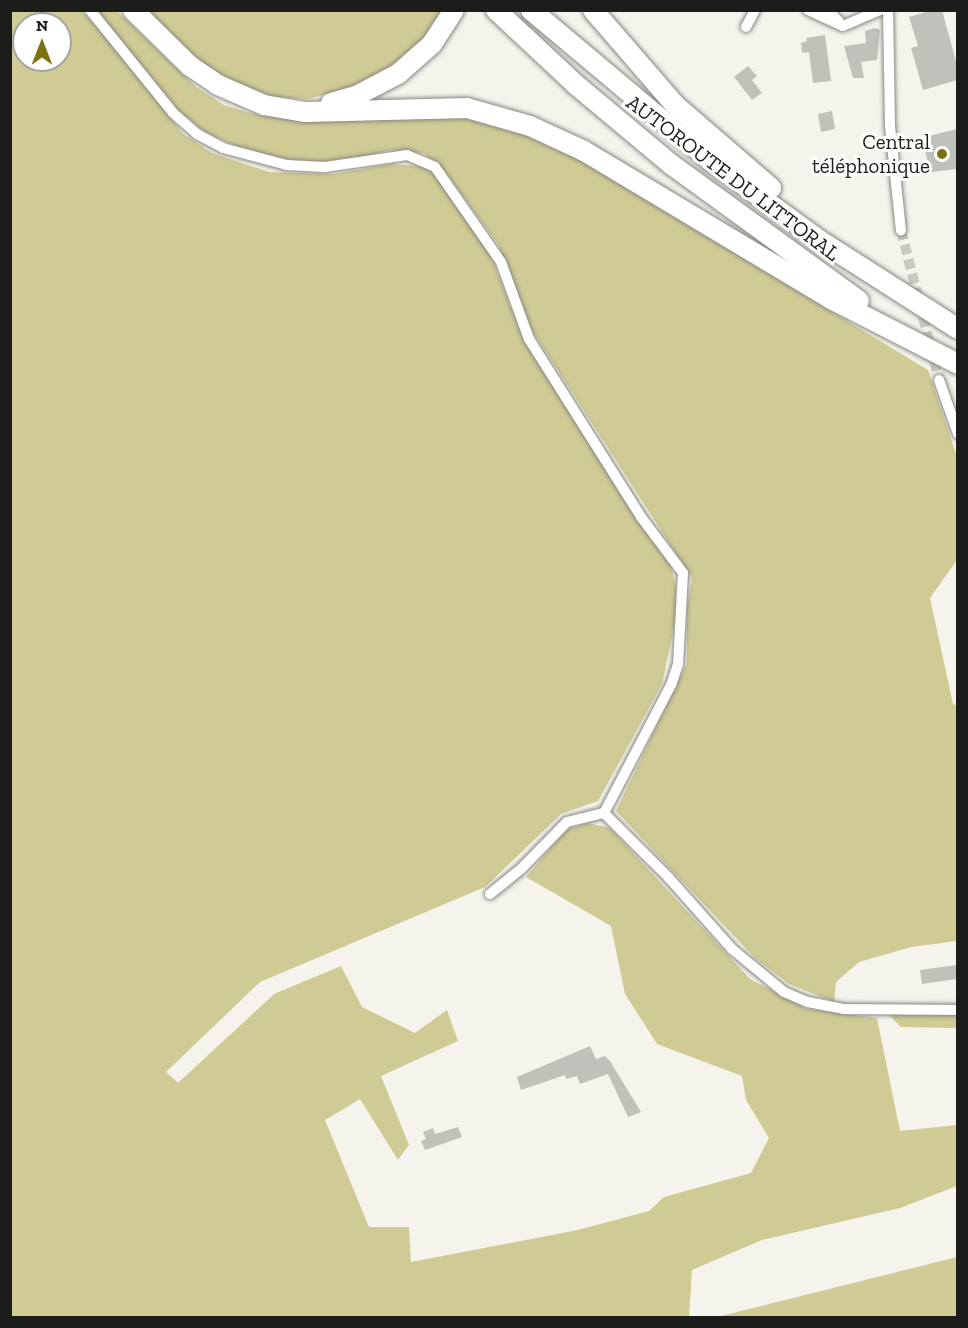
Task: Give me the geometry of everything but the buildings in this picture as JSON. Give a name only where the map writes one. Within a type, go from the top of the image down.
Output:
[{"type":"highway","points":[[133,10],[190,66],[218,85],[249,100],[290,110],[458,108],[487,112],[530,126],[584,151],[831,299],[957,363]]},
{"type":"highway","points":[[218,85],[257,100],[285,105],[312,105],[348,99],[376,87],[415,62],[432,44],[454,10]]},
{"type":"highway","name":"AUTOROUTE DU LITTORAL","points":[[496,10],[620,122],[754,228],[879,315],[957,363]]},
{"type":"highway","name":"AUTOROUTE DU LITTORAL","points":[[531,10],[711,161],[819,240],[955,328]]},
{"type":"highway","points":[[593,10],[642,70],[712,139],[955,328]]},
{"type":"street","points":[[90,10],[173,113],[197,134],[252,159],[287,165],[325,167],[385,156],[407,155],[435,167],[489,241],[529,339],[641,517],[683,573],[678,664],[672,683],[604,813],[567,822],[521,869],[490,894]]},
{"type":"street","points":[[746,27],[755,10]]},
{"type":"street","points":[[808,10],[831,22],[839,22]]},
{"type":"street","points":[[828,10],[843,26],[880,10]]},
{"type":"street","points":[[888,10],[890,126],[901,230]]},
{"type":"street","points":[[939,380],[957,434]]},
{"type":"street","points":[[604,813],[669,878],[732,949],[784,992],[808,1002],[844,1009],[957,1010]]},
{"type":"shaded area","points":[[11,11],[81,11],[115,45],[182,133],[212,153],[269,172],[334,174],[391,164],[428,167],[488,248],[522,337],[671,566],[676,587],[675,623],[662,684],[598,801],[561,814],[485,887],[260,982],[166,1072],[178,1083],[274,994],[341,966],[362,1007],[415,1033],[447,1010],[458,1041],[381,1076],[409,1145],[398,1160],[360,1099],[325,1120],[369,1227],[409,1227],[411,1262],[578,1230],[649,1211],[664,1197],[751,1173],[769,1138],[746,1100],[742,1076],[657,1044],[625,994],[611,926],[526,877],[566,830],[588,823],[610,828],[750,979],[807,1009],[877,1018],[900,1131],[957,1125],[957,1186],[900,1208],[762,1240],[692,1270],[689,1317],[11,1317]]},
{"type":"shaded area","points":[[97,11],[117,11],[195,86],[224,105],[258,115],[309,122],[416,113],[463,115],[512,127],[589,165],[928,370],[958,460],[957,560],[930,598],[953,704],[957,706],[957,941],[911,947],[859,962],[836,982],[834,1002],[789,984],[755,958],[616,811],[687,663],[687,608],[692,578],[530,327],[498,244],[444,170],[424,153],[390,150],[345,161],[300,162],[250,152],[205,132],[179,111]]},
{"type":"shaded area","points":[[144,11],[445,11],[428,36],[402,62],[374,81],[308,99],[273,97],[242,87],[210,70]]},
{"type":"shaded area","points":[[888,1014],[957,1015],[957,1028],[901,1027]]},
{"type":"shaded area","points":[[957,1257],[957,1317],[717,1317]]},
{"type":"tunnel","points":[[901,230],[939,380]]},
{"type":"place","name":"Central téléphonique","points":[[942,154]]}]
